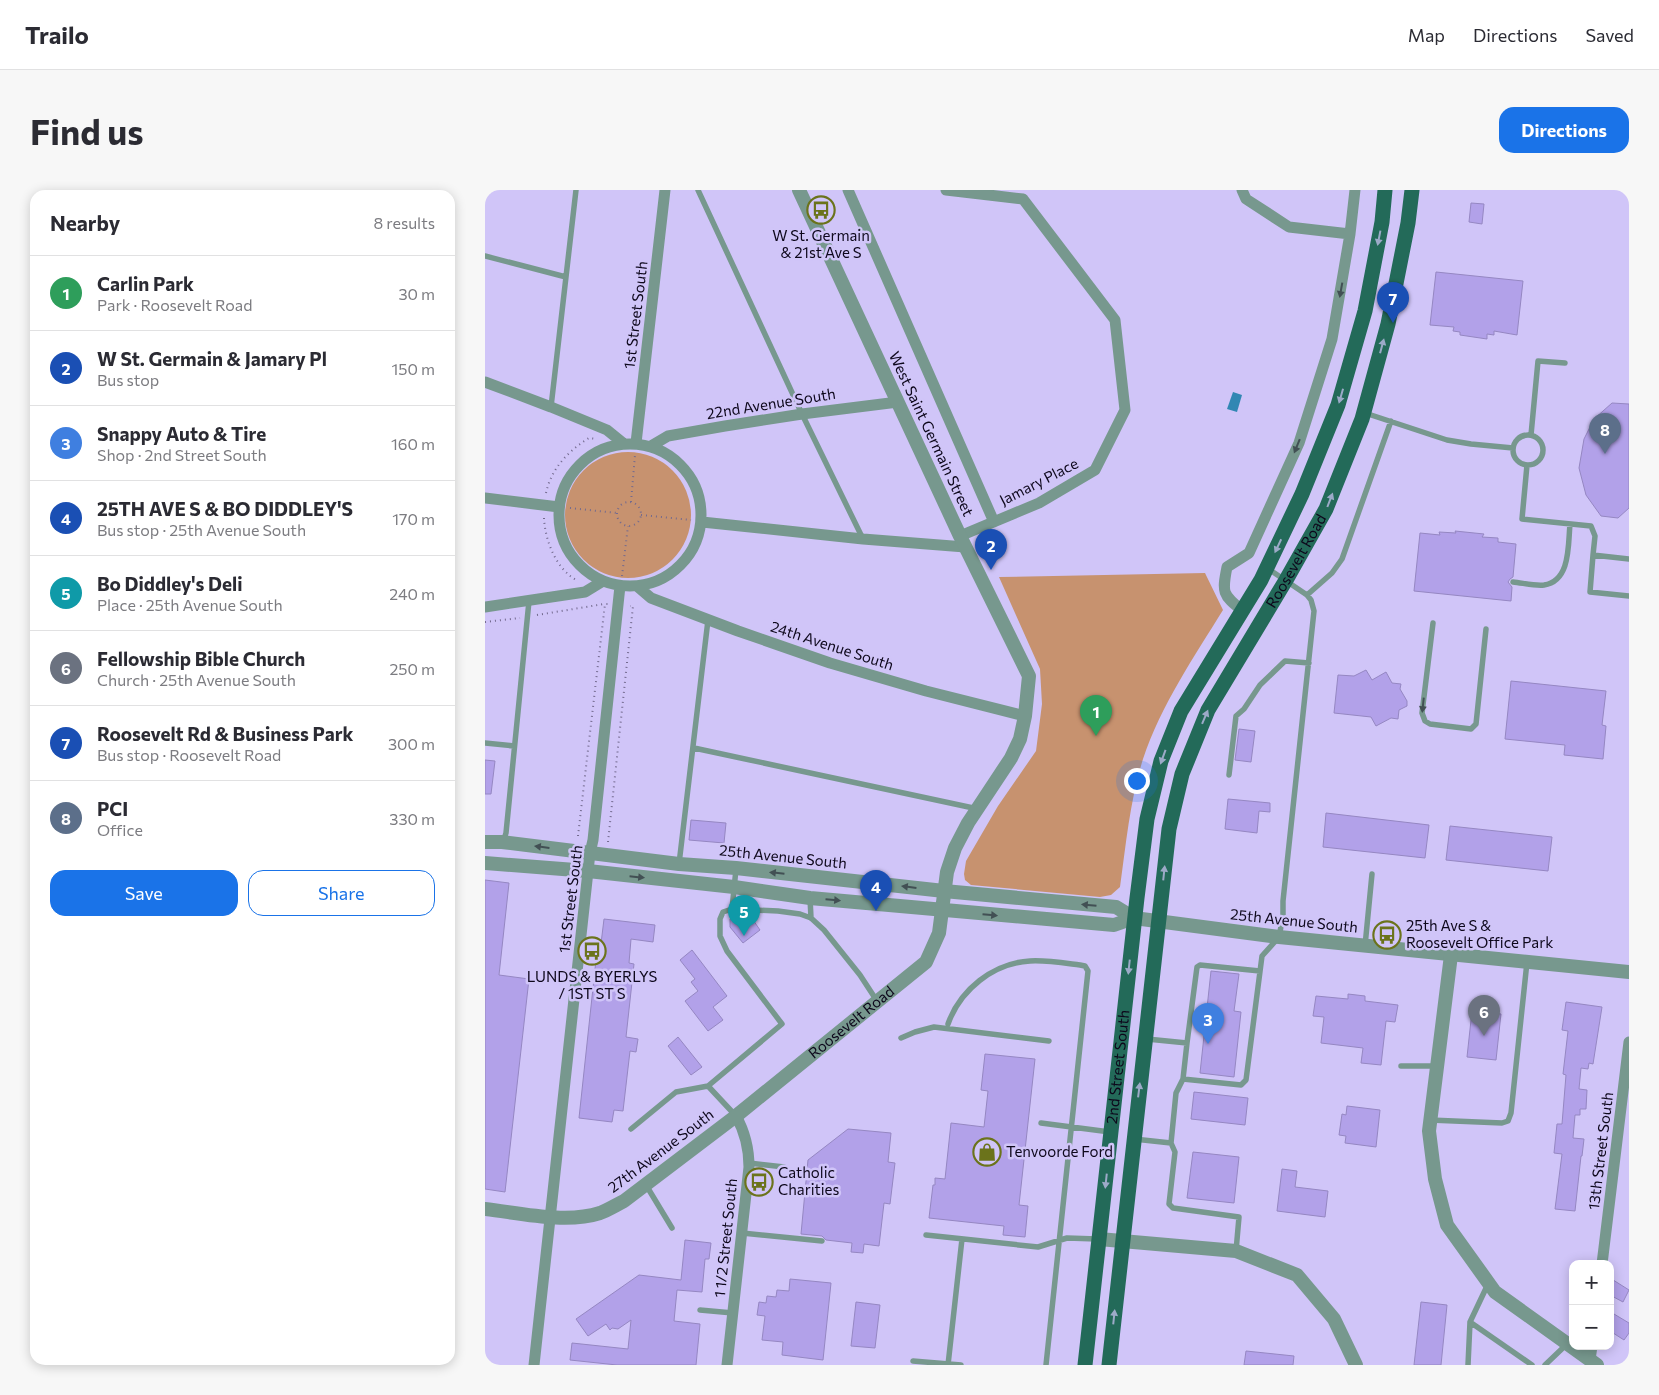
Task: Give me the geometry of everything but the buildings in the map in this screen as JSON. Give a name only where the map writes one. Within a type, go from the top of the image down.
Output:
[{"type":"main road","name":"Roosevelt Road","points":[[1134,918],[1147,818],[1161,761],[1181,711],[1243,611],[1267,568],[1302,494],[1338,405],[1365,311],[1382,222],[1385,190]]},
{"type":"main road","name":"Roosevelt Road","points":[[1159,921],[1169,829],[1182,774],[1208,710],[1326,509],[1363,412],[1388,324],[1408,223],[1412,190]]},
{"type":"main road","name":"2nd Street South","points":[[1085,1365],[1134,918]]},
{"type":"main road","name":"2nd Street South","points":[[1109,1365],[1133,1138],[1159,921]]},
{"type":"street","name":"1st Street South","points":[[636,443],[665,190]]},
{"type":"street","name":"West Saint Germain Street","points":[[799,190],[963,542],[1029,676],[1025,716],[1020,739],[1011,758],[955,848],[947,872],[941,910]]},
{"type":"street","name":"West Saint Germain Street","points":[[848,190],[995,522]]},
{"type":"street","points":[[947,190],[1023,194]]},
{"type":"street","points":[[1242,190],[1246,198],[1289,226],[1350,234]]},
{"type":"street","points":[[1243,611],[1229,600],[1223,586],[1227,567],[1249,553],[1299,444],[1332,338],[1350,234],[1355,190]]},
{"type":"street","name":"Jamary Place","points":[[701,522],[863,539],[963,542],[995,522],[1039,503],[1095,470],[1125,410],[1115,320],[1023,194]]},
{"type":"street","points":[[485,382],[607,430],[623,443]]},
{"type":"street","name":"22nd Avenue South","points":[[651,446],[668,436],[802,414],[899,402]]},
{"type":"street","points":[[623,443],[636,443],[651,446],[673,457],[690,475],[700,497],[701,522],[695,545],[681,565],[661,579],[637,586],[620,586],[603,581],[583,568],[569,551],[561,529],[559,507],[566,483],[580,464],[600,450],[623,443]]},
{"type":"street","points":[[485,498],[559,507]]},
{"type":"street","points":[[485,607],[585,592],[603,581]]},
{"type":"street","name":"1st Street South","points":[[534,1365],[620,586]]},
{"type":"street","name":"24th Avenue South","points":[[637,586],[651,598],[830,663],[926,691],[1025,716]]},
{"type":"street","name":"25th Avenue South","points":[[485,842],[502,842],[679,864],[736,868],[1116,908],[1134,918],[1279,937],[1629,972]]},
{"type":"street","name":"25th Avenue South","points":[[485,863],[588,871],[734,887],[810,898],[1114,925],[1134,918]]},
{"type":"street","name":"Roosevelt Road","points":[[736,1116],[926,962],[939,933],[941,910]]},
{"type":"street","points":[[1451,955],[1430,1126],[1435,1180],[1447,1224],[1495,1292],[1567,1344],[1593,1357]]},
{"type":"street","name":"13th Street South","points":[[1602,1260],[1629,1042]]},
{"type":"street","name":"27th Avenue South","points":[[485,1209],[569,1217],[598,1213],[610,1209],[624,1201],[736,1116]]},
{"type":"street","name":"1 1/2 Street South","points":[[727,1365],[749,1164],[746,1140],[736,1116]]},
{"type":"street","points":[[1099,1239],[1236,1251],[1297,1275],[1334,1319],[1356,1365]]},
{"type":"lane","points":[[551,407],[576,190]]},
{"type":"lane","points":[[698,190],[802,414],[863,539]]},
{"type":"lane","points":[[485,256],[566,277]]},
{"type":"lane","points":[[1531,435],[1538,361],[1565,363]]},
{"type":"lane","points":[[1363,412],[1453,441],[1513,448]]},
{"type":"lane","points":[[1307,595],[1332,573],[1342,559],[1391,421]]},
{"type":"lane","points":[[1531,435],[1539,439],[1543,452],[1536,463],[1527,465],[1516,459],[1513,448],[1519,437],[1531,435]]},
{"type":"lane","points":[[1527,465],[1521,519],[1591,526],[1595,536],[1589,592],[1629,596]]},
{"type":"lane","points":[[1513,582],[1540,585],[1557,580],[1566,561],[1571,524]]},
{"type":"lane","points":[[1593,556],[1629,559]]},
{"type":"lane","points":[[1183,1079],[1241,1085],[1246,1080],[1262,956],[1279,937],[1283,916],[1314,615],[1311,600],[1307,595],[1267,568]]},
{"type":"lane","points":[[502,842],[506,833],[529,601]]},
{"type":"lane","points":[[679,864],[708,620]]},
{"type":"lane","points":[[1433,623],[1422,713],[1425,721],[1430,724],[1471,729],[1477,720],[1486,629]]},
{"type":"lane","points":[[1229,775],[1236,716],[1244,709],[1260,685],[1280,664],[1285,661],[1309,663]]},
{"type":"lane","points":[[485,743],[514,746]]},
{"type":"lane","points":[[694,748],[978,809]]},
{"type":"lane","points":[[732,909],[736,868]]},
{"type":"lane","points":[[1365,946],[1372,874]]},
{"type":"lane","points":[[810,898],[811,918]]},
{"type":"lane","points":[[631,1129],[676,1092],[708,1086],[782,1024],[727,951],[720,936],[720,919],[723,912],[732,909],[778,911],[800,914],[811,918],[824,930],[860,975],[877,1001]]},
{"type":"lane","points":[[948,1024],[958,1003],[969,990],[1000,968],[1030,961],[1080,965],[1085,966],[1088,971],[1046,1365]]},
{"type":"lane","points":[[1430,1126],[1502,1123],[1508,1120],[1511,1113],[1527,962]]},
{"type":"lane","points":[[1236,1251],[1239,1217],[1173,1208],[1169,1204],[1175,1152],[1171,1143],[1176,1093],[1183,1079],[1197,967],[1200,965],[1260,971]]},
{"type":"lane","points":[[901,1038],[915,1032],[934,1028],[1049,1040]]},
{"type":"lane","points":[[1145,1039],[1187,1043]]},
{"type":"lane","points":[[1401,1066],[1437,1066]]},
{"type":"lane","points":[[708,1086],[736,1116]]},
{"type":"lane","points":[[1041,1123],[1111,1132]]},
{"type":"lane","points":[[1133,1138],[1171,1143]]},
{"type":"lane","points":[[749,1164],[783,1167]]},
{"type":"lane","points":[[645,1184],[672,1228]]},
{"type":"lane","points":[[741,1233],[822,1242]]},
{"type":"lane","points":[[926,1235],[1038,1246],[1060,1240],[1079,1238],[1099,1239]]},
{"type":"lane","points":[[948,1364],[962,1239]]},
{"type":"lane","points":[[1468,1365],[1470,1322],[1489,1282]]},
{"type":"lane","points":[[700,1310],[733,1313]]},
{"type":"lane","points":[[1470,1322],[1532,1365]]},
{"type":"lane","points":[[1545,1365],[1567,1344]]},
{"type":"lane","points":[[913,1361],[961,1365]]},
{"type":"path","points":[[631,502],[636,443]]},
{"type":"path","points":[[631,502],[637,505],[641,515],[635,524],[628,526],[621,523],[617,513],[620,506],[631,502]]},
{"type":"path","points":[[559,507],[617,513]]},
{"type":"path","points":[[641,515],[701,522]]},
{"type":"path","points":[[620,586],[628,526]]},
{"type":"path","points":[[578,836],[605,604]]},
{"type":"path","points":[[485,622],[605,604],[633,606]]},
{"type":"shaded area","points":[[628,452],[652,457],[672,471],[686,491],[691,515],[686,539],[672,559],[652,573],[628,578],[604,573],[584,559],[570,539],[565,515],[570,491],[584,471],[604,457]]},
{"type":"shaded area","points":[[1205,573],[1223,610],[1179,682],[1150,739],[1135,790],[1120,887],[1111,895],[1100,897],[971,885],[965,880],[966,861],[998,806],[1036,751],[1042,704],[1040,669],[999,577]]},
{"type":"water","points":[[1233,392],[1242,395],[1237,412],[1227,409]]},
{"type":"place","name":"W St. Germain & 21st Ave S","points":[[821,210]]},
{"type":"place","name":"Roosevelt Rd & Business Park","points":[[1393,323]]},
{"type":"place","name":"PCI","points":[[1605,454]]},
{"type":"place","name":"W St. Germain & Jamary Pl","points":[[991,570]]},
{"type":"place","name":"Carlin Park","points":[[1096,736]]},
{"type":"place","name":"25TH AVE S & BO DIDDLEY'S","points":[[876,911]]},
{"type":"place","name":"25th Ave S & Roosevelt Office Park","points":[[1387,935]]},
{"type":"place","name":"Bo Diddley's Deli","points":[[744,936]]},
{"type":"place","name":"LUNDS & BYERLYS / 1ST ST S","points":[[592,951]]},
{"type":"place","name":"Fellowship Bible Church","points":[[1484,1036]]},
{"type":"place","name":"Snappy Auto & Tire","points":[[1208,1044]]},
{"type":"place","name":"Tenvoorde Ford","points":[[987,1152]]},
{"type":"place","name":"Catholic Charities","points":[[759,1182]]}]
